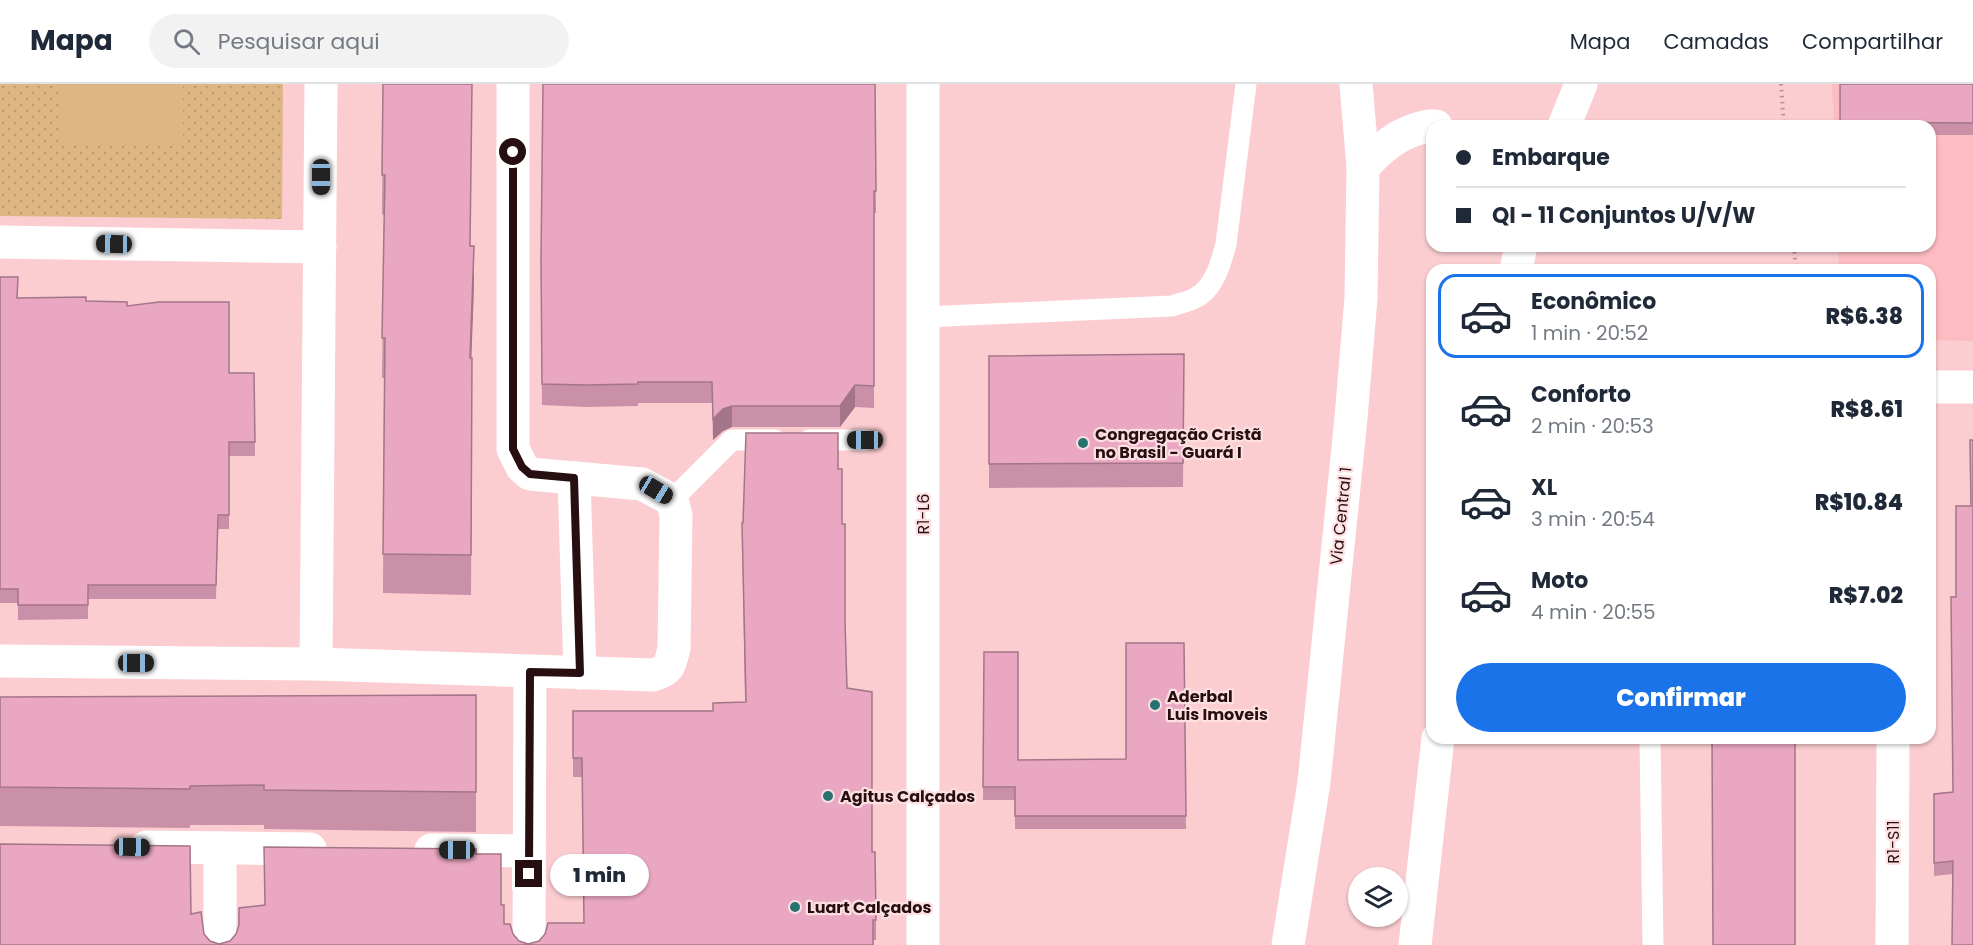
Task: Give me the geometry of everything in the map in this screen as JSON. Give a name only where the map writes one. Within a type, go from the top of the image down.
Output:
[{"type":"street","points":[[316,664],[321,84]]},
{"type":"street","points":[[0,662],[316,664],[653,675],[664,672],[670,665],[674,648],[676,515],[672,500],[642,484],[530,474],[522,467],[513,449],[513,84]]},
{"type":"street","name":"R1-L6","points":[[922,84],[923,945]]},
{"type":"street","name":"Via Central 1","points":[[1285,941],[1314,782],[1361,298],[1362,167],[1356,84]]},
{"type":"street","points":[[1566,120],[1581,84]]},
{"type":"street","points":[[1362,167],[1384,145],[1402,134],[1426,127]]},
{"type":"street","points":[[0,242],[320,247]]},
{"type":"street","points":[[1936,387],[1973,387]]},
{"type":"street","points":[[574,478],[580,673]]},
{"type":"street","points":[[529,945],[530,672]]},
{"type":"street","points":[[1416,945],[1437,744]]},
{"type":"street","name":"R1-S11","points":[[1892,945],[1893,744]]},
{"type":"street","points":[[116,847],[339,849]]},
{"type":"street","points":[[220,848],[220,945]]},
{"type":"street","points":[[398,850],[529,851]]},
{"type":"lane","points":[[924,317],[1172,306],[1198,298],[1210,285],[1219,269],[1226,244],[1246,84]]},
{"type":"lane","points":[[672,500],[732,440],[865,440]]},
{"type":"lane","points":[[1650,744],[1653,945]]},
{"type":"path","points":[[1781,84],[1784,120]]},
{"type":"shaded area","points":[[0,84],[283,84],[282,219],[0,216]]},
{"type":"shaded area","points":[[60,84],[183,84],[183,146],[60,145]]},
{"type":"shaded area","points":[[1832,84],[1973,84],[1973,341],[1936,340],[1936,264],[1839,264],[1838,252],[1936,252],[1936,120],[1834,120]]},
{"type":"building","points":[[383,84],[472,84],[470,246],[474,246],[470,358],[472,358],[471,555],[383,554],[385,338],[382,338],[385,175],[382,175]]},
{"type":"building","points":[[543,84],[875,84],[874,386],[855,385],[840,406],[732,406],[723,409],[713,419],[712,382],[542,384]]},
{"type":"building","points":[[1840,84],[1973,84],[1973,123],[1936,123],[1936,120],[1840,120]]},
{"type":"building","points":[[0,277],[18,277],[17,298],[86,297],[86,301],[127,302],[127,306],[159,302],[229,302],[229,373],[254,373],[255,442],[229,442],[229,515],[218,515],[216,585],[88,585],[88,605],[18,605],[18,589],[0,589]]},
{"type":"building","points":[[1184,354],[1183,463],[989,464],[989,356]]},
{"type":"building","points":[[746,433],[838,433],[838,469],[842,469],[842,524],[845,524],[847,688],[872,692],[872,852],[875,852],[876,920],[873,920],[873,945],[0,945],[0,844],[190,846],[191,914],[201,912],[204,934],[210,941],[219,944],[230,941],[236,934],[239,925],[239,908],[265,905],[264,847],[476,849],[476,854],[501,854],[501,905],[504,905],[504,924],[510,924],[513,934],[519,941],[528,944],[539,941],[545,934],[548,923],[584,923],[582,758],[573,758],[573,711],[713,711],[713,703],[746,702],[742,523]]},
{"type":"building","points":[[1970,440],[1973,440],[1973,945],[1952,945],[1953,861],[1934,863],[1934,794],[1953,792],[1951,597],[1956,597],[1956,506],[1971,506]]},
{"type":"building","name":"Aderbal Luis Imoveis","points":[[1126,643],[1184,643],[1186,816],[1015,816],[1015,787],[983,787],[984,652],[1018,652],[1018,760],[1126,759]]},
{"type":"building","points":[[476,695],[476,792],[264,790],[264,785],[190,786],[190,789],[0,787],[0,697]]},
{"type":"building","points":[[1712,744],[1795,744],[1795,945],[1713,945]]},
{"type":"place","name":"Congregação Cristã no Brasil - Guará I","points":[[1083,443]]},
{"type":"place","name":"Aderbal Luis Imoveis","points":[[1155,705]]},
{"type":"place","name":"Agitus Calçados","points":[[828,796]]},
{"type":"place","name":"Luart Calçados","points":[[795,907]]},
{"type":"route","points":[[513,152],[513,449],[522,467],[530,474],[574,478],[580,673],[530,672],[529,874]]}]
